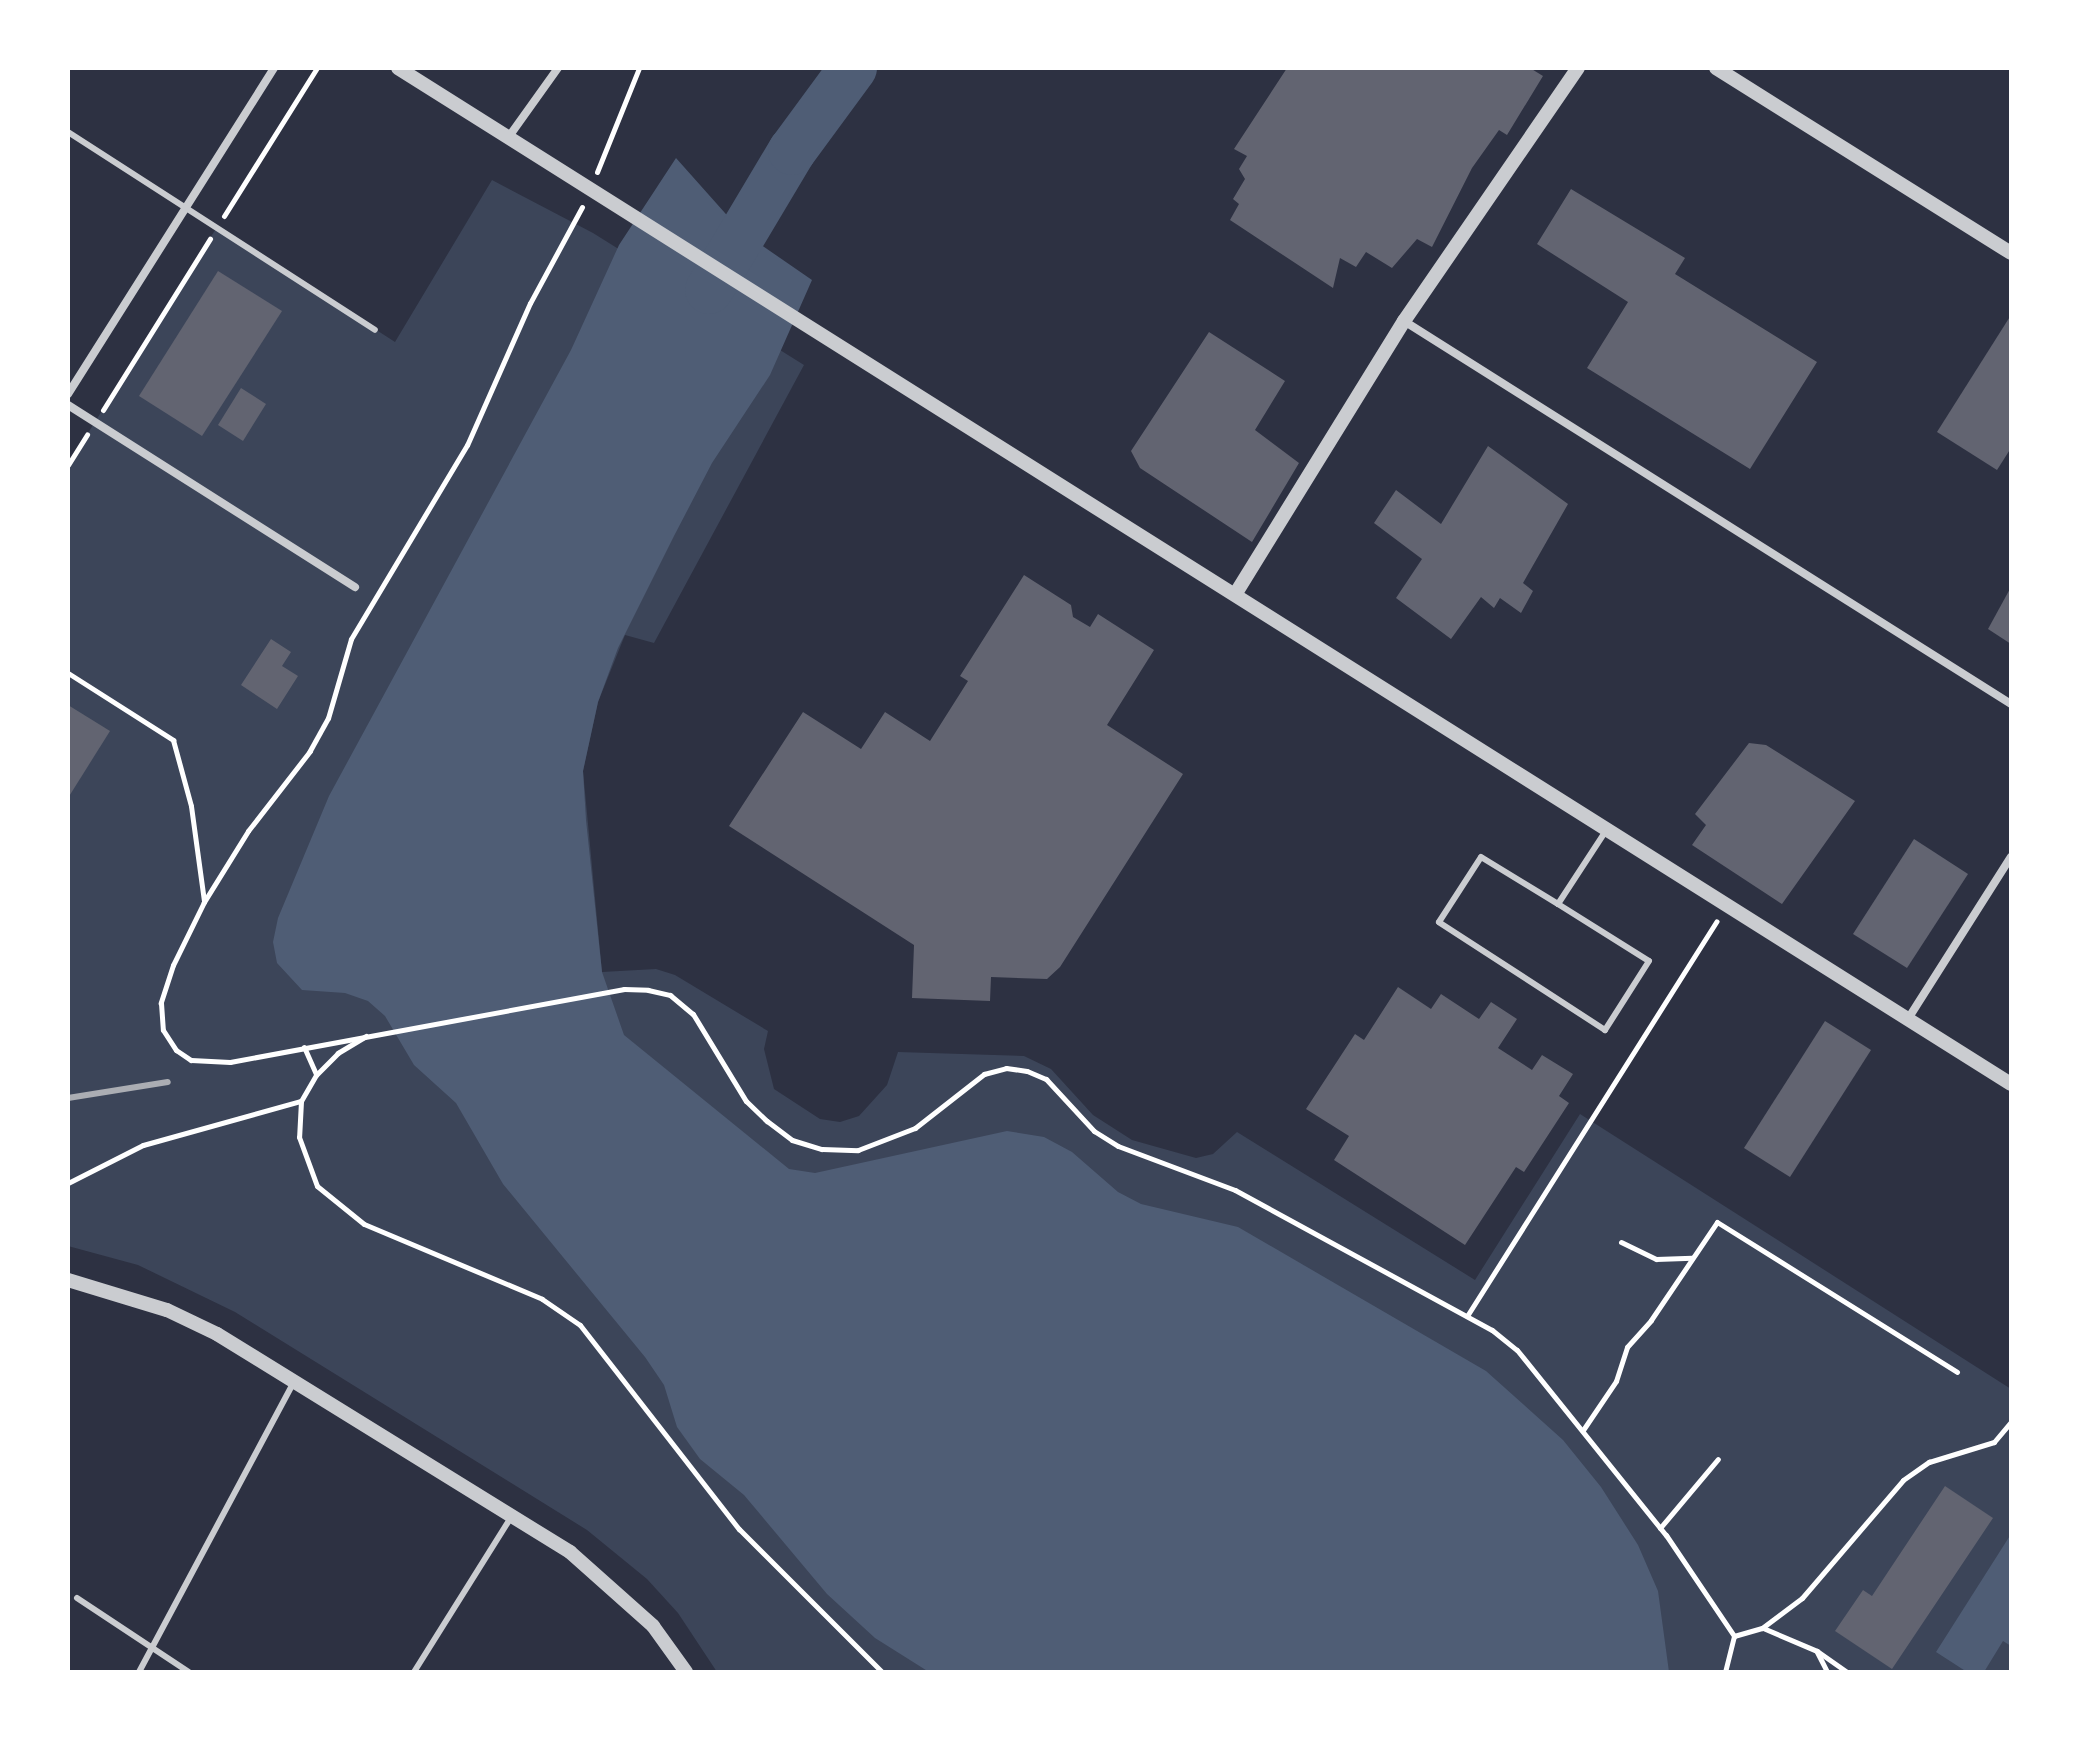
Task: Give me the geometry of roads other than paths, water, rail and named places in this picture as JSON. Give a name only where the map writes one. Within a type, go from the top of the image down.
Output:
[{"type":"street","points":[[68,394],[274,68]]},
{"type":"street","points":[[398,68],[837,346],[1236,593],[2011,1084]]},
{"type":"street","points":[[508,138],[558,68]]},
{"type":"street","points":[[1236,593],[1404,321],[1578,68]]},
{"type":"street","points":[[1716,68],[2011,253]]},
{"type":"street","points":[[1404,321],[2011,704]]},
{"type":"street","points":[[68,405],[355,587]]},
{"type":"street","points":[[1908,1019],[2011,857]]},
{"type":"street","points":[[68,1280],[167,1310],[294,1382],[512,1516],[611,1584],[653,1626],[686,1672]]},
{"type":"lane","points":[[68,132],[375,330]]},
{"type":"lane","points":[[1558,904],[1607,829]]},
{"type":"lane","points":[[1481,857],[1558,904],[1649,961],[1605,1030],[1439,922],[1481,857]]},
{"type":"lane","points":[[139,1672],[294,1382]]},
{"type":"lane","points":[[414,1672],[512,1516]]},
{"type":"lane","points":[[77,1598],[189,1672]]},
{"type":"waterway","points":[[709,290],[792,151],[853,68]]},
{"type":"railway","points":[[68,1098],[168,1082]]}]
